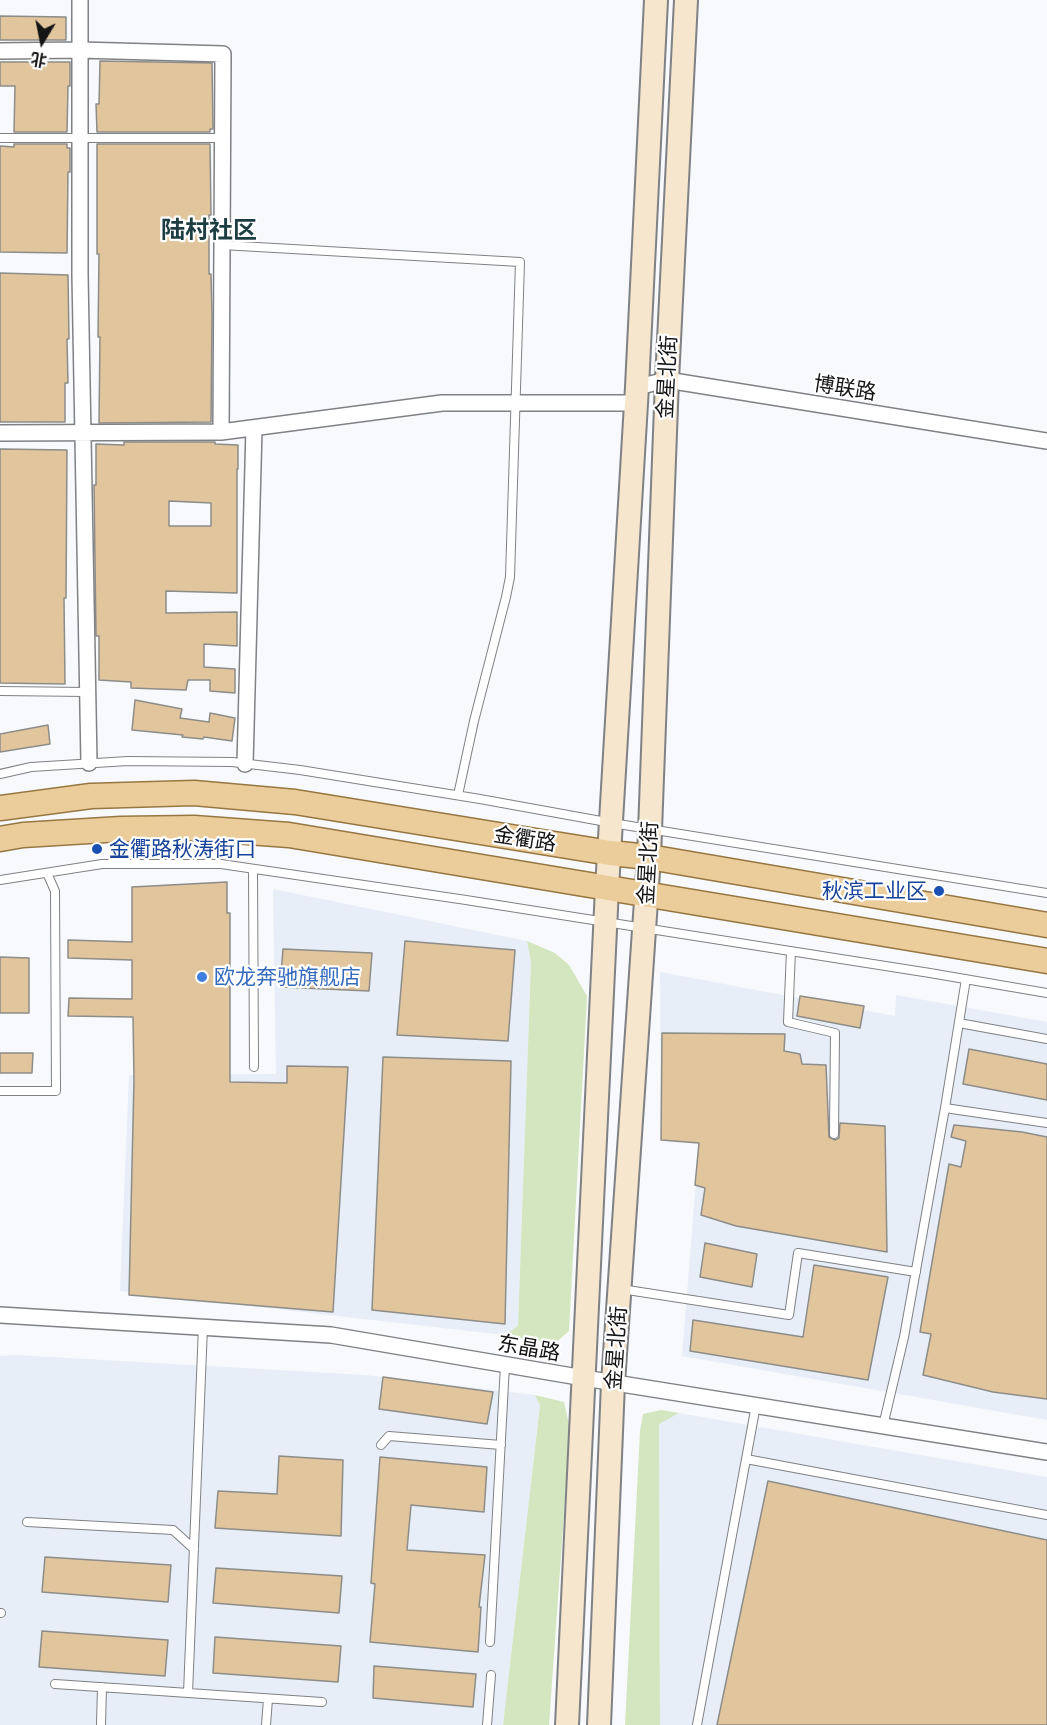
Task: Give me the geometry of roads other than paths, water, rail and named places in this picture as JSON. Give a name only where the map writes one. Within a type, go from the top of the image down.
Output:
[{"type":"main road","name":"金星北街","points":[[567,1725],[606,922],[656,0]]},
{"type":"main road","name":"金星北街","points":[[599,1725],[613,1383],[649,857],[667,380],[686,0]]},
{"type":"main road","name":"金衢路","points":[[0,808],[91,796],[194,793],[295,802],[610,853],[649,857],[1047,925]]},
{"type":"main road","name":"金衢路","points":[[0,839],[121,829],[184,828],[290,835],[1047,961]]},
{"type":"street","points":[[80,0],[80,275],[89,764]]},
{"type":"street","points":[[0,51],[80,50],[222,54],[221,432]]},
{"type":"street","name":"博联路","points":[[0,434],[221,432],[442,403],[515,403],[636,395],[667,380],[1047,441]]},
{"type":"street","points":[[245,764],[254,428]]},
{"type":"street","name":"东晶路","points":[[0,1315],[331,1335],[613,1383],[1047,1452]]},
{"type":"lane","points":[[0,138],[222,138]]},
{"type":"lane","points":[[222,245],[520,262],[510,577],[458,795]]},
{"type":"lane","points":[[0,691],[87,692]]},
{"type":"lane","points":[[0,774],[31,767],[128,760],[245,764],[300,770],[1047,893]]},
{"type":"lane","points":[[0,880],[102,864],[221,864],[606,922],[1047,993]]},
{"type":"lane","points":[[253,869],[254,1067]]},
{"type":"lane","points":[[0,1091],[56,1091],[55,891],[47,873]]},
{"type":"lane","points":[[791,951],[788,1022],[835,1033],[834,1134]]},
{"type":"lane","points":[[883,1426],[904,1337],[966,979]]},
{"type":"lane","points":[[959,1023],[1047,1039]]},
{"type":"lane","points":[[945,1108],[1047,1123]]},
{"type":"lane","points":[[620,1289],[789,1315],[798,1253],[916,1272]]},
{"type":"lane","points":[[188,1693],[203,1327]]},
{"type":"lane","points":[[490,1642],[505,1365]]},
{"type":"lane","points":[[697,1725],[756,1405]]},
{"type":"lane","points":[[381,1445],[388,1436],[501,1445]]},
{"type":"lane","points":[[746,1459],[1047,1515]]},
{"type":"lane","points":[[27,1522],[173,1530],[194,1549]]},
{"type":"lane","points":[[487,1725],[491,1675]]},
{"type":"lane","points":[[55,1684],[322,1702]]},
{"type":"lane","points":[[100,1725],[102,1687]]},
{"type":"lane","points":[[266,1725],[268,1699]]},
{"type":"place","name":"金衢路秋涛街口","points":[[97,849]]},
{"type":"place","name":"秋滨工业区","points":[[939,891]]},
{"type":"place","name":"欧龙奔驰旗舰店","points":[[202,977]]},
{"type":"district","name":"陆村社区","points":[[209,230]]}]
